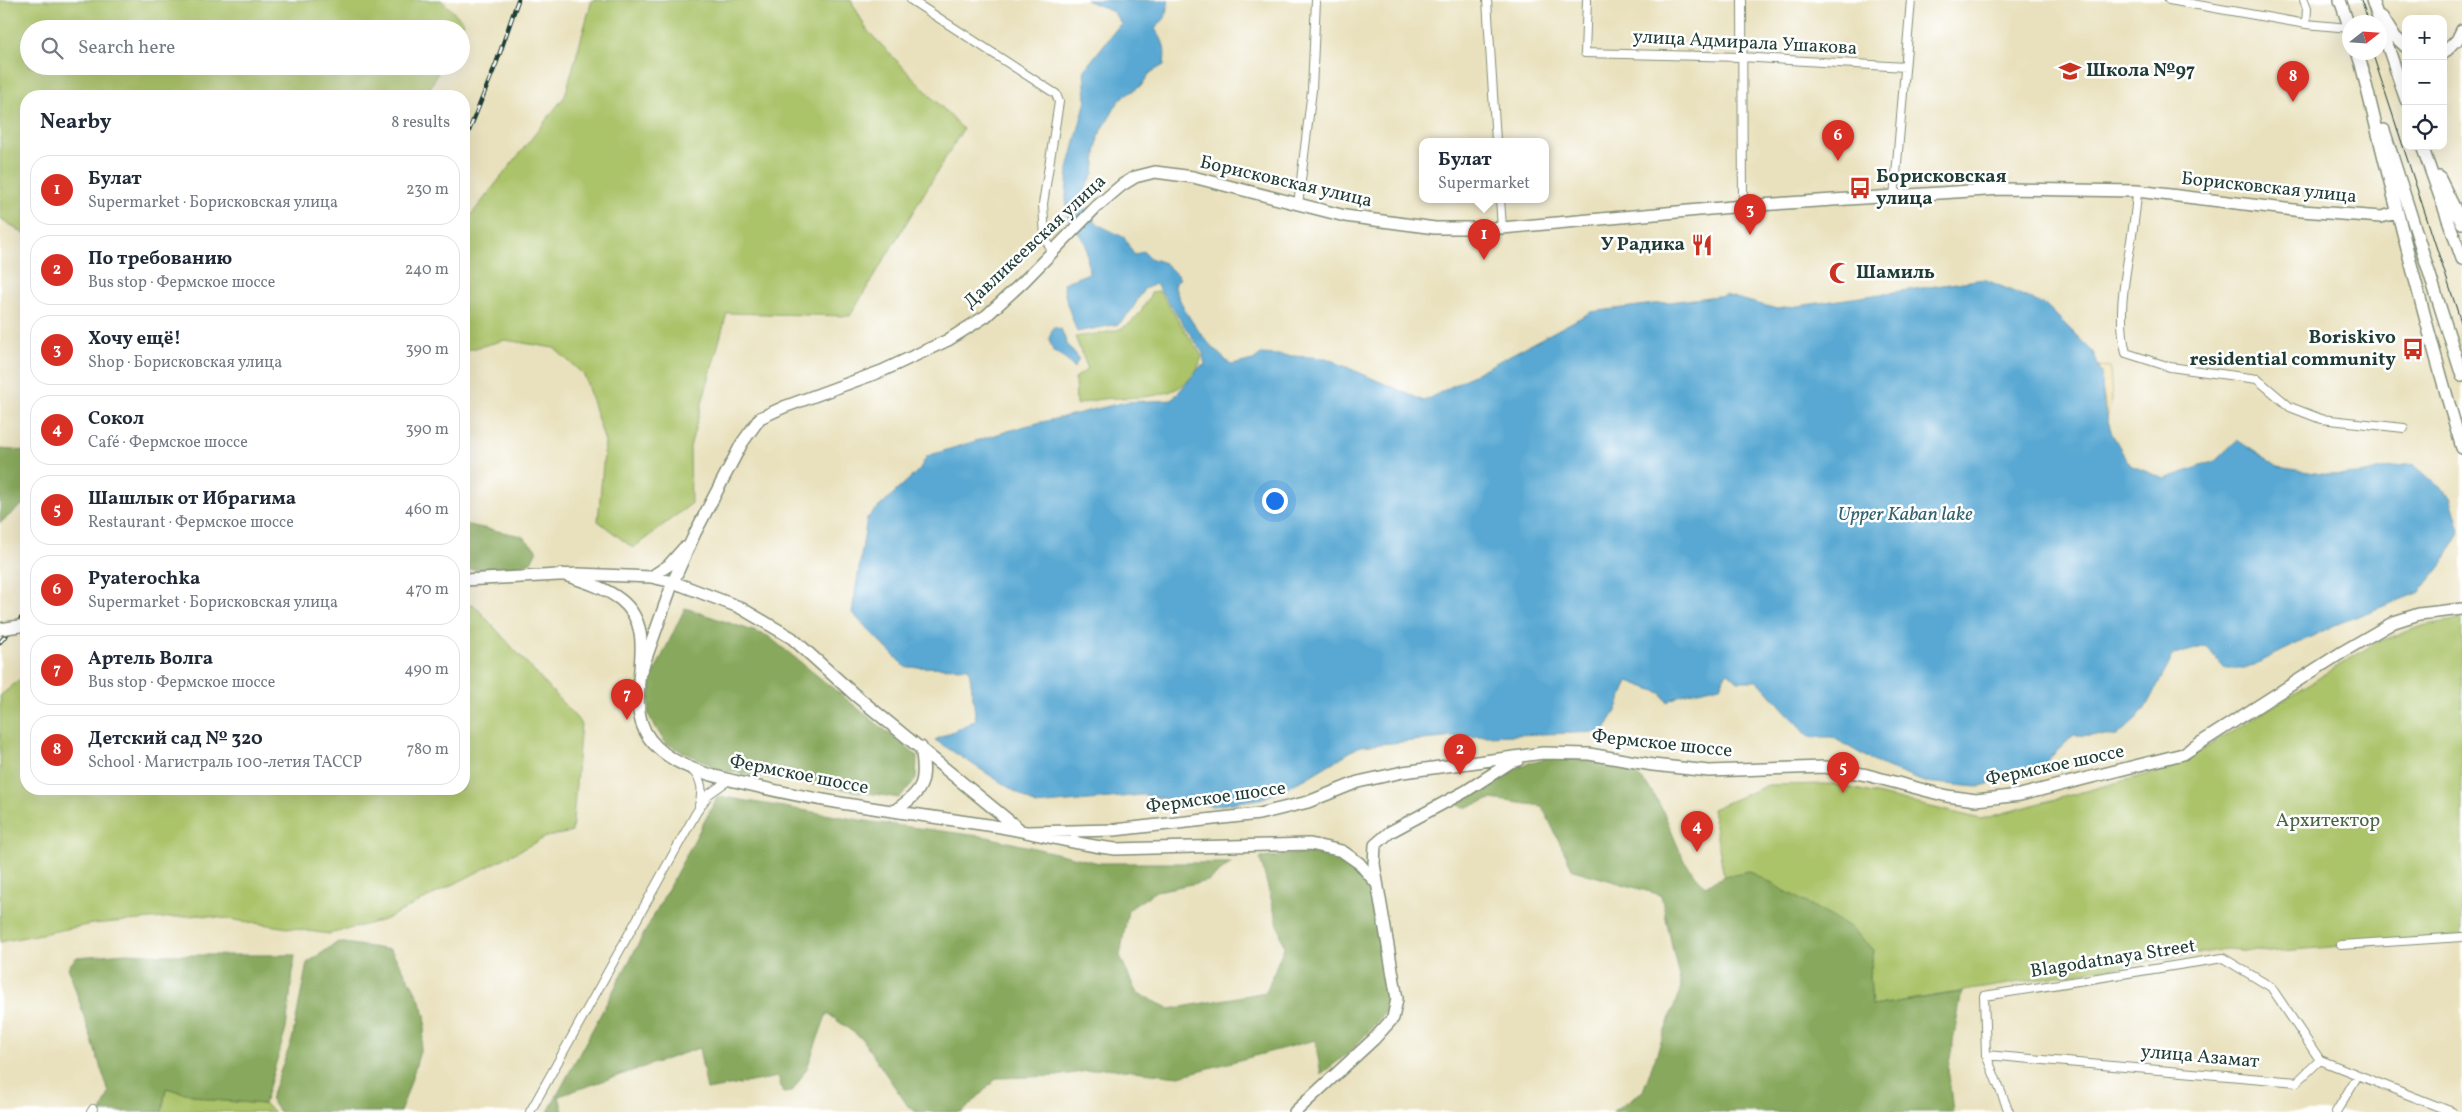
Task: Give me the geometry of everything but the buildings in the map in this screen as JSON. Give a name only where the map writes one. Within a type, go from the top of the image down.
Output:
[{"type":"street","points":[[911,0],[1056,94],[1059,102],[1044,204],[1045,238],[1052,251]]},
{"type":"street","points":[[1298,205],[1312,90],[1316,0]]},
{"type":"street","points":[[1487,0],[1496,138]]},
{"type":"street","name":"улица Адмирала Ушакова","points":[[1586,0],[1585,53],[1741,57],[1905,67]]},
{"type":"street","points":[[1742,0],[1743,206]]},
{"type":"street","points":[[1894,198],[1911,0]]},
{"type":"street","points":[[2169,0],[2306,24],[2342,27]]},
{"type":"street","points":[[2304,0],[2307,8],[2306,24]]},
{"type":"street","points":[[2340,0],[2345,15]]},
{"type":"street","points":[[2373,1],[2394,36],[2402,44]]},
{"type":"street","points":[[2373,1],[2402,88]]},
{"type":"street","points":[[2447,50],[2457,40],[2462,30]]},
{"type":"street","points":[[2359,60],[2396,213],[2431,344],[2462,448]]},
{"type":"street","points":[[2360,60],[2405,193],[2462,376]]},
{"type":"street","points":[[2424,150],[2462,259]]},
{"type":"street","points":[[2425,150],[2462,223]]},
{"type":"street","name":"Давликеевская улица","points":[[695,533],[742,443],[760,418],[784,407],[882,371],[948,340],[986,316],[1024,281],[1096,207],[1122,185],[1135,177],[1154,172]]},
{"type":"street","name":"Борисковская улица","points":[[1154,172],[1193,178],[1345,216],[1435,228],[1502,228],[1743,206],[2001,190],[2137,191],[2302,211],[2381,217],[2396,213]]},
{"type":"street","points":[[2137,191],[2123,316],[2123,339],[2126,353],[2170,367],[2257,379],[2290,407],[2321,419],[2404,428]]},
{"type":"street","points":[[1500,203],[1502,228]]},
{"type":"street","points":[[651,577],[669,565],[695,533]]},
{"type":"street","name":"Фермское шоссе","points":[[641,672],[673,582],[695,533]]},
{"type":"street","name":"Фермское шоссе","points":[[562,574],[597,586],[621,600],[633,613],[640,634],[641,672],[637,703],[643,728],[658,748],[689,767],[730,780],[798,796],[1024,831],[1092,847],[1116,849],[1310,844],[1342,852],[1359,863],[1377,884]]},
{"type":"street","name":"Фермское шоссе","points":[[470,580],[562,574],[651,577],[673,582],[739,607],[792,638],[855,695],[1024,831],[1114,830],[1259,814],[1308,802],[1358,782],[1403,772],[1543,753],[1589,754],[1653,765],[1709,771],[1825,767],[1967,799],[1976,800],[2020,795],[2183,754],[2394,622],[2419,614],[2462,609]]},
{"type":"street","points":[[0,628],[20,626]]},
{"type":"street","points":[[894,810],[912,799],[922,783],[924,768],[921,747]]},
{"type":"street","points":[[1294,1112],[1374,1039],[1393,1018],[1397,999],[1374,864],[1375,845],[1390,832],[1466,792],[1511,762],[1543,753]]},
{"type":"street","points":[[689,767],[700,779],[703,790],[696,813]]},
{"type":"street","points":[[530,1112],[696,813],[716,787],[730,780]]},
{"type":"street","points":[[2341,945],[2462,937]]},
{"type":"street","name":"Blagodatnaya Street","points":[[2009,1112],[1986,1055],[1984,996],[2223,958],[2271,987],[2320,1060]]},
{"type":"street","name":"улица Азамат","points":[[1986,1055],[2297,1082],[2320,1060]]},
{"type":"street","points":[[2320,1060],[2452,1112]]},
{"type":"street","points":[[2336,1112],[2358,1075]]},
{"type":"green space","points":[[0,0],[441,0],[462,20],[20,20],[20,75],[436,75],[429,90],[20,90],[20,231],[0,218]]},
{"type":"green space","points":[[592,0],[851,0],[867,30],[963,129],[850,316],[727,313],[690,447],[691,504],[633,548],[598,521],[605,442],[584,375],[554,348],[505,340],[470,349],[470,216],[565,96]]},
{"type":"green space","points":[[1159,291],[1202,356],[1196,371],[1187,382],[1161,394],[1102,399],[1076,405],[1075,378],[1088,369],[1075,337],[1122,328],[1137,316],[1152,292]]},
{"type":"green space","points":[[0,449],[20,451],[20,507],[0,523]]},
{"type":"green space","points":[[470,525],[522,536],[537,550],[531,562],[518,566],[470,570]]},
{"type":"green space","points":[[470,604],[473,604],[581,723],[572,832],[546,837],[384,920],[329,934],[200,915],[92,924],[0,942],[0,696],[20,679],[20,795],[470,795]]},
{"type":"green space","points":[[685,608],[768,636],[917,756],[916,779],[899,798],[721,770],[665,743],[648,714],[652,677]]},
{"type":"green space","name":"Архитектор","points":[[2462,619],[2462,936],[2270,952],[2226,949],[1871,1006],[1870,972],[1874,950],[1749,871],[1724,876],[1712,809],[1768,785],[1834,784],[1981,819],[2175,767],[2377,642],[2426,625]]},
{"type":"green space","points":[[1545,758],[1590,760],[1617,765],[1631,771],[1643,781],[1660,804],[1686,863],[1705,886],[1724,876],[1749,871],[1850,927],[1874,950],[1870,972],[1872,1006],[1962,992],[1948,1069],[1953,1112],[1612,1112],[1643,1091],[1681,987],[1661,895],[1573,870],[1542,806],[1491,799],[1464,808],[1452,801],[1511,769]]},
{"type":"green space","points":[[718,796],[872,822],[987,837],[1099,863],[1231,863],[1208,881],[1156,891],[1128,910],[1120,956],[1136,992],[1170,1009],[1266,992],[1284,947],[1260,858],[1310,853],[1320,854],[1338,861],[1347,867],[1355,873],[1368,889],[1380,923],[1389,1008],[1351,1051],[1321,1074],[1315,1040],[1179,1076],[1105,1068],[1057,1076],[997,1078],[963,1112],[916,1112],[908,1106],[861,1038],[827,1013],[807,1068],[792,1092],[783,1093],[778,1077],[707,1090],[699,1048],[559,1096],[563,1112],[548,1112]]},
{"type":"green space","points":[[338,942],[391,950],[410,981],[422,1006],[425,1015],[424,1034],[400,1112],[279,1112],[270,1099],[292,1040],[307,963]]},
{"type":"green space","points":[[126,953],[167,955],[295,955],[286,1029],[264,1104],[212,1100],[166,1088],[162,1112],[101,1112],[109,1093],[68,967],[77,957]]},
{"type":"green space","points":[[166,1088],[212,1100],[264,1104],[274,1112],[162,1112]]},
{"type":"sand","points":[[2099,366],[2110,367],[2112,400],[2107,418]]},
{"type":"water","name":"Upper Kaban lake","points":[[1086,0],[1169,0],[1165,18],[1155,29],[1164,46],[1164,65],[1150,73],[1141,86],[1120,99],[1098,137],[1094,173],[1086,186],[1084,208],[1099,225],[1125,238],[1134,255],[1143,251],[1150,258],[1165,263],[1180,278],[1174,285],[1190,318],[1205,339],[1232,365],[1253,360],[1261,354],[1326,358],[1424,401],[1591,312],[1725,295],[1777,309],[1984,279],[2047,306],[2093,352],[2101,373],[2104,408],[2112,434],[2130,465],[2165,479],[2215,461],[2237,440],[2278,467],[2328,475],[2361,474],[2413,464],[2450,496],[2460,530],[2444,562],[2420,592],[2335,625],[2248,668],[2224,668],[2206,646],[2174,655],[2143,712],[2117,736],[2074,735],[2034,773],[1976,787],[1924,782],[1880,765],[1832,737],[1809,737],[1758,681],[1737,681],[1727,672],[1720,686],[1681,695],[1667,702],[1661,693],[1628,681],[1616,711],[1603,732],[1455,737],[1360,746],[1305,779],[1264,798],[1213,806],[1142,795],[1036,805],[935,740],[976,720],[969,668],[905,667],[852,613],[867,518],[919,470],[927,456],[1021,427],[1126,402],[1172,400],[1201,366],[1205,366],[1203,353],[1156,284],[1144,289],[1131,311],[1119,324],[1077,332],[1067,304],[1063,283],[1089,273],[1086,245],[1068,217],[1066,198],[1068,169],[1086,100],[1084,70],[1121,23],[1113,12]]},
{"type":"water","points":[[1053,327],[1061,329],[1068,346],[1079,359],[1074,368],[1061,355],[1053,351],[1049,339]]},
{"type":"tram line","points":[[2361,0],[2366,15]]},
{"type":"tram line","points":[[2375,60],[2462,325]]},
{"type":"railway","points":[[470,128],[496,64],[518,0]]},
{"type":"railway","points":[[0,642],[20,620]]},
{"type":"place","name":"Школа №97","points":[[2070,71]]},
{"type":"place","name":"Детский сад № 320","points":[[2293,102]]},
{"type":"place","name":"Pyaterochka","points":[[1838,161]]},
{"type":"place","name":"Борисковская улица","points":[[1860,188]]},
{"type":"place","name":"Хочу ещё!","points":[[1750,235]]},
{"type":"place","name":"У Радика","points":[[1702,245]]},
{"type":"place","name":"Булат","points":[[1484,260]]},
{"type":"place","name":"Шамиль","points":[[1840,273]]},
{"type":"place","name":"Boriskivo residential community","points":[[2413,349]]},
{"type":"place","name":"Артель Волга","points":[[627,720]]},
{"type":"place","name":"По требованию","points":[[1460,775]]},
{"type":"place","name":"Шашлык от Ибрагима","points":[[1843,793]]},
{"type":"place","name":"Сокол","points":[[1697,852]]}]
